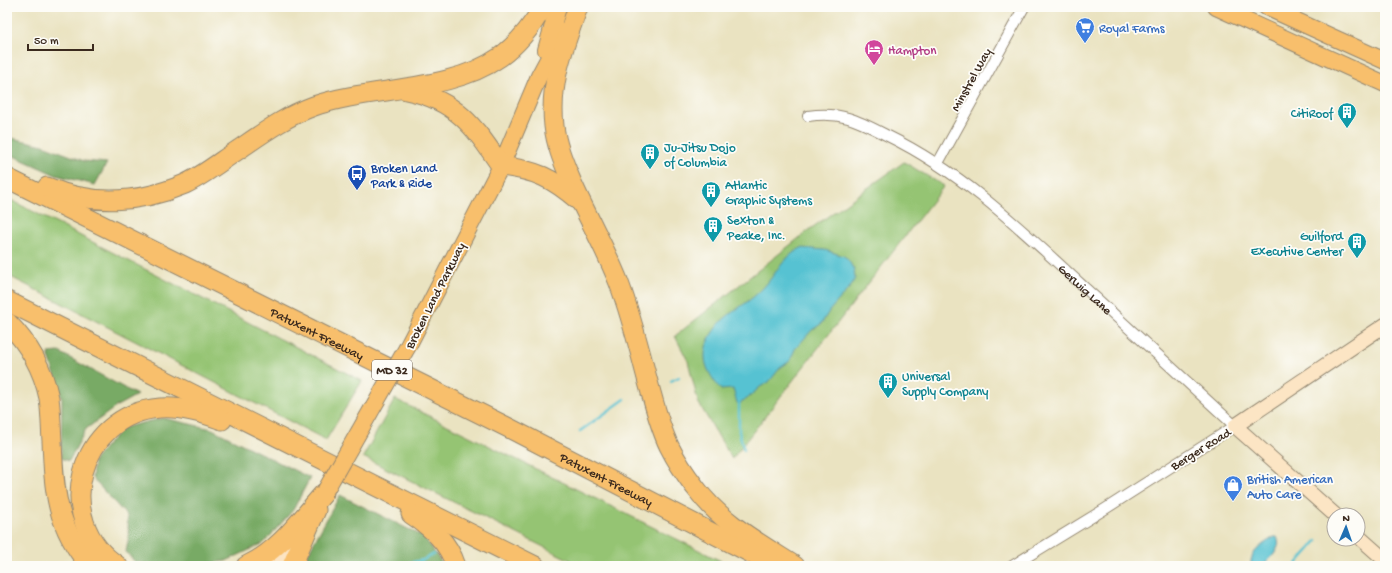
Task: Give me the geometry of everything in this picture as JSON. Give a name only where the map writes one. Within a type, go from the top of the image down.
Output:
[{"type":"highway","points":[[7,170],[54,190],[87,199],[126,200],[151,196],[186,183],[234,153],[259,134],[298,113],[333,101],[458,76],[480,68],[500,57],[517,42],[530,27],[543,7]]},
{"type":"highway","points":[[577,7],[558,66],[554,85],[554,127],[559,148],[581,203],[594,227],[619,282],[631,316],[661,425],[669,446],[680,465],[704,498],[722,517],[740,531],[795,566]]},
{"type":"highway","points":[[399,89],[429,96],[457,111],[471,125],[501,166],[526,170],[549,178],[567,190],[581,203]]},
{"type":"highway","name":"Patuxent Freeway","points":[[7,178],[509,428],[776,566]]},
{"type":"highway","points":[[7,301],[535,566]]},
{"type":"highway","points":[[7,322],[29,348],[36,360],[42,377],[49,399],[53,467],[57,502],[70,538],[79,553],[90,566]]},
{"type":"highway","points":[[118,566],[102,552],[93,540],[84,520],[80,497],[82,473],[91,451],[99,440],[119,422],[146,410],[174,408],[204,414],[300,448]]},
{"type":"highway","points":[[352,474],[432,529],[450,551],[456,566]]},
{"type":"highway","points":[[246,566],[279,545],[324,492]]},
{"type":"highway","points":[[292,566],[324,492]]},
{"type":"main road","name":"Broken Land Parkway","points":[[539,76],[558,7]]},
{"type":"main road","name":"Broken Land Parkway","points":[[324,492],[408,346],[501,166],[539,76],[577,7]]},
{"type":"main road","points":[[1216,7],[1385,84]]},
{"type":"main road","points":[[1266,7],[1385,61]]},
{"type":"street","name":"Minstrel Way","points":[[938,163],[1024,7]]},
{"type":"street","name":"Gerwig Lane","points":[[808,116],[824,114],[839,115],[852,119],[912,147],[938,163],[985,198],[1326,507]]},
{"type":"street","name":"Berger Road","points":[[1012,566],[1235,426],[1385,325]]},
{"type":"street","name":"Broken Land Parkway","points":[[275,566],[324,492]]},
{"type":"street","points":[[1366,543],[1385,560]]},
{"type":"green space","points":[[7,137],[43,145],[84,161],[107,163],[95,185],[56,175],[7,153]]},
{"type":"green space","points":[[904,162],[944,186],[732,459],[698,402],[688,361],[675,336],[813,227]]},
{"type":"green space","points":[[7,198],[362,381],[326,440],[7,275]]},
{"type":"green space","points":[[59,352],[137,395],[117,406],[86,429],[69,461],[61,458],[62,398],[48,353]]},
{"type":"green space","points":[[395,399],[731,566],[582,566],[363,457]]},
{"type":"green space","points":[[163,418],[212,429],[310,478],[293,510],[264,543],[226,561],[187,566],[166,566],[135,562],[126,552],[129,536],[127,516],[92,478],[94,460],[122,428]]},
{"type":"green space","points":[[340,495],[424,537],[444,566],[303,566],[306,557]]},
{"type":"water","points":[[801,248],[825,250],[844,256],[854,270],[855,278],[851,286],[830,310],[821,324],[812,330],[795,349],[790,361],[780,368],[769,382],[760,387],[740,404],[737,403],[733,389],[721,390],[708,370],[705,357],[707,343],[721,322],[759,292],[768,283],[784,261]]},
{"type":"water","points":[[1274,537],[1277,537],[1278,545],[1272,557],[1262,566],[1255,566],[1251,564],[1251,559],[1255,551]]},
{"type":"waterway","points":[[671,381],[679,377]]},
{"type":"waterway","points":[[580,431],[625,399]]},
{"type":"waterway","points":[[739,403],[739,432],[744,450]]},
{"type":"waterway","points":[[1295,566],[1317,541]]},
{"type":"waterway","points":[[395,566],[423,560],[434,554]]},
{"type":"place","name":"Royal Farms","points":[[1085,44]]},
{"type":"place","name":"Hampton","points":[[874,66]]},
{"type":"place","name":"CitiRoof","points":[[1347,129]]},
{"type":"place","name":"Ju-Jitsu Dojo of Columbia","points":[[650,170]]},
{"type":"place","name":"Broken Land Park & Ride","points":[[357,191]]},
{"type":"place","name":"Atlantic Graphic Systems","points":[[711,208]]},
{"type":"place","name":"Sexton & Peake, Inc.","points":[[713,243]]},
{"type":"place","name":"Guilford Executive Center","points":[[1357,259]]},
{"type":"place","name":"Universal Supply Company","points":[[888,399]]},
{"type":"place","name":"British American Auto Care","points":[[1233,502]]}]
